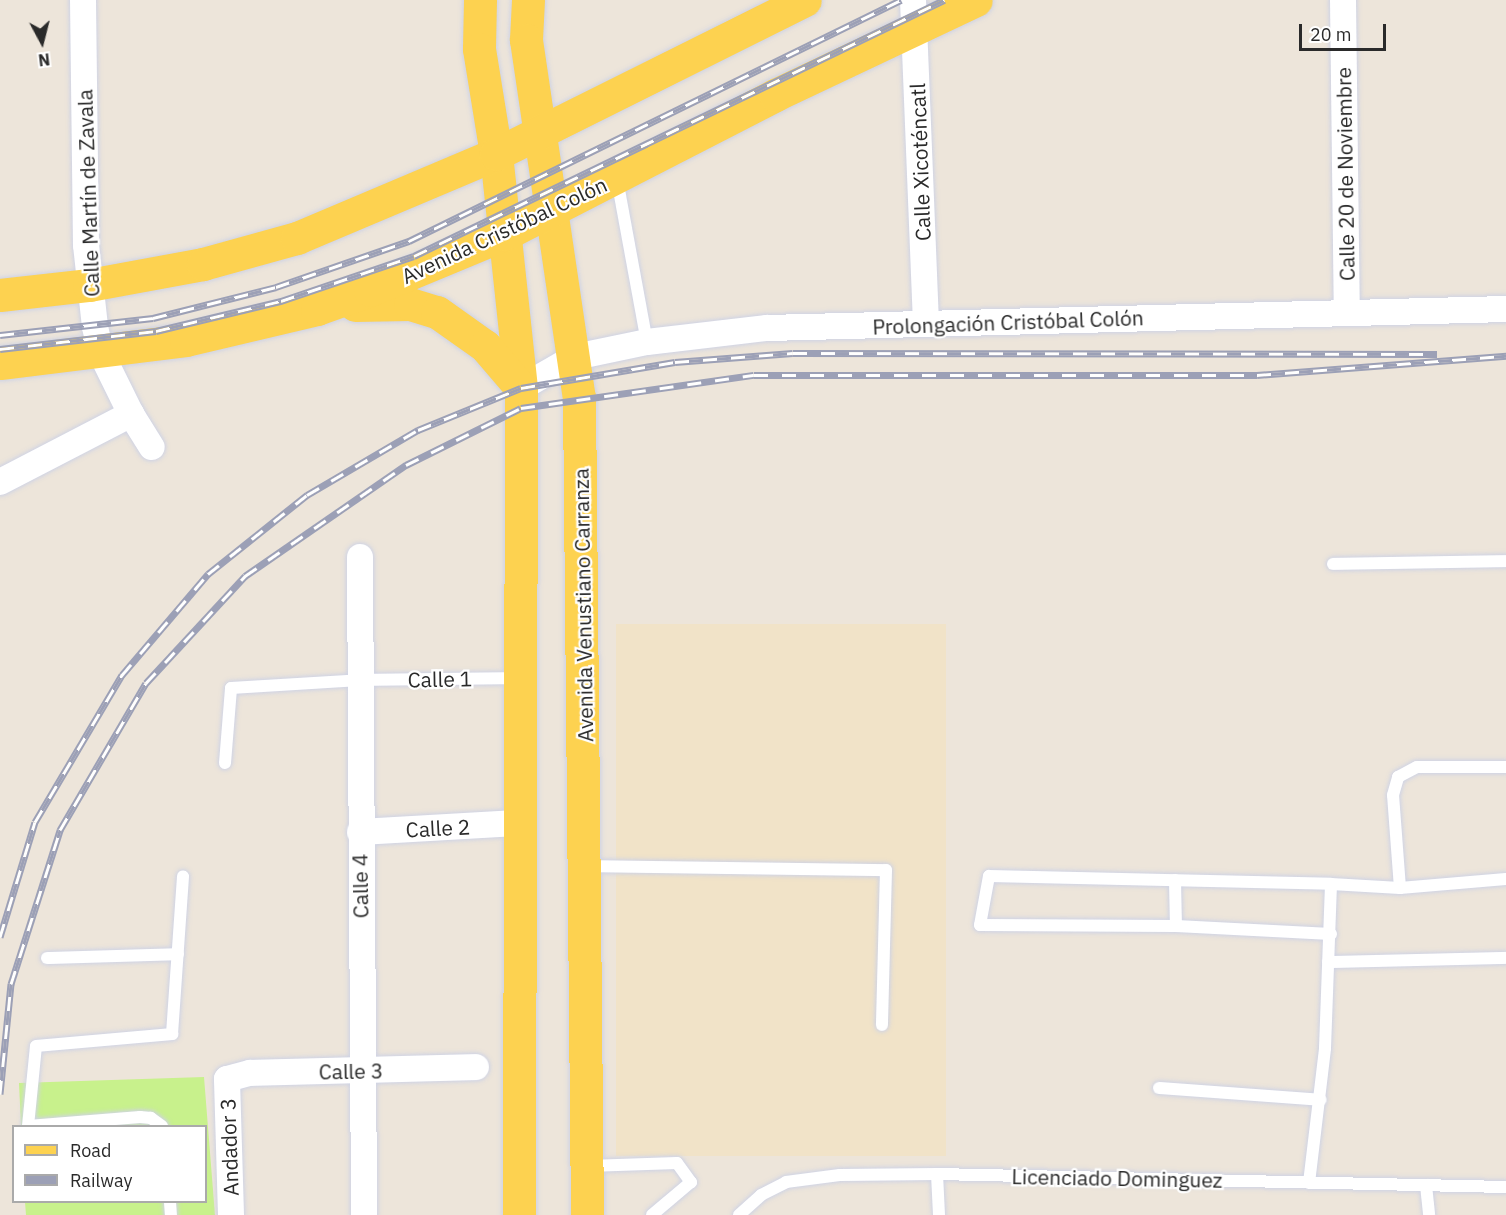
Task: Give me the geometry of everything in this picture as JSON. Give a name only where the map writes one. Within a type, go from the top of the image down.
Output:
[{"type":"main road","points":[[480,0],[479,49],[496,154],[521,388],[517,823],[519,1215]]},
{"type":"main road","name":"Avenida Venustiano Carranza","points":[[528,0],[526,40],[542,131],[575,357],[583,497],[587,1215]]},
{"type":"main road","points":[[0,295],[89,285],[203,264],[297,238],[496,154],[805,0]]},
{"type":"main road","name":"Avenida Cristóbal Colón","points":[[0,363],[101,353],[186,340],[317,309],[505,234],[553,211],[914,14],[976,0]]},
{"type":"main road","points":[[317,309],[384,303],[410,304],[437,312],[485,346],[521,388]]},
{"type":"street","name":"Calle Martín de Zavala","points":[[83,0],[89,285],[101,353],[131,414],[152,447]]},
{"type":"street","name":"Calle 20 de Noviembre","points":[[1343,0],[1347,312]]},
{"type":"street","name":"Calle Xicoténcatl","points":[[914,14],[926,324]]},
{"type":"street","name":"Prolongación Cristóbal Colón","points":[[521,388],[575,357],[646,342],[767,328],[1506,309]]},
{"type":"street","points":[[0,482],[131,414]]},
{"type":"street","name":"Calle 4","points":[[360,557],[364,1215]]},
{"type":"street","name":"Calle 2","points":[[360,832],[517,823]]},
{"type":"street","name":"Calle 3","points":[[227,1079],[250,1073],[476,1067]]},
{"type":"street","name":"Andador 3","points":[[227,1079],[231,1215]]},
{"type":"lane","points":[[617,178],[646,342]]},
{"type":"lane","points":[[1334,564],[1506,561]]},
{"type":"lane","name":"Calle 1","points":[[225,763],[231,688],[360,680],[520,678]]},
{"type":"lane","points":[[1400,888],[1393,795],[1398,777],[1417,767],[1506,767]]},
{"type":"lane","points":[[586,866],[886,870],[882,1025]]},
{"type":"lane","points":[[28,1125],[36,1046],[172,1034],[183,876]]},
{"type":"lane","points":[[1331,934],[1176,926],[980,925],[989,876],[1331,884],[1400,888],[1506,879]]},
{"type":"lane","points":[[1175,880],[1176,926]]},
{"type":"lane","points":[[1309,1183],[1320,1100],[1331,934],[1331,884]]},
{"type":"lane","points":[[47,958],[178,954]]},
{"type":"lane","points":[[1328,962],[1506,957]]},
{"type":"lane","points":[[1160,1088],[1320,1100]]},
{"type":"lane","points":[[39,1125],[140,1116],[151,1118],[161,1125]]},
{"type":"lane","points":[[587,1166],[677,1163],[691,1182],[652,1215]]},
{"type":"lane","points":[[937,1174],[939,1215]]},
{"type":"lane","name":"Licenciado Dominguez","points":[[739,1215],[773,1188],[804,1178],[937,1174],[1506,1187]]},
{"type":"lane","points":[[1426,1185],[1429,1215]]},
{"type":"shaded area","points":[[616,624],[946,624],[946,1156],[616,1156]]},
{"type":"green space","points":[[204,1077],[215,1215],[26,1215],[25,1203],[207,1203],[207,1125],[21,1125],[19,1083]]},
{"type":"railway","points":[[0,335],[153,318],[276,287],[409,241],[901,0]]},
{"type":"railway","points":[[0,349],[156,331],[281,301],[414,256],[944,0]]},
{"type":"railway","points":[[0,937],[35,822],[122,675],[208,574],[307,495],[418,430],[521,388],[675,362],[793,353],[1437,354]]},
{"type":"railway","points":[[0,1094],[11,984],[60,830],[146,683],[245,576],[406,465],[521,408],[754,375],[1257,375],[1506,356]]}]
